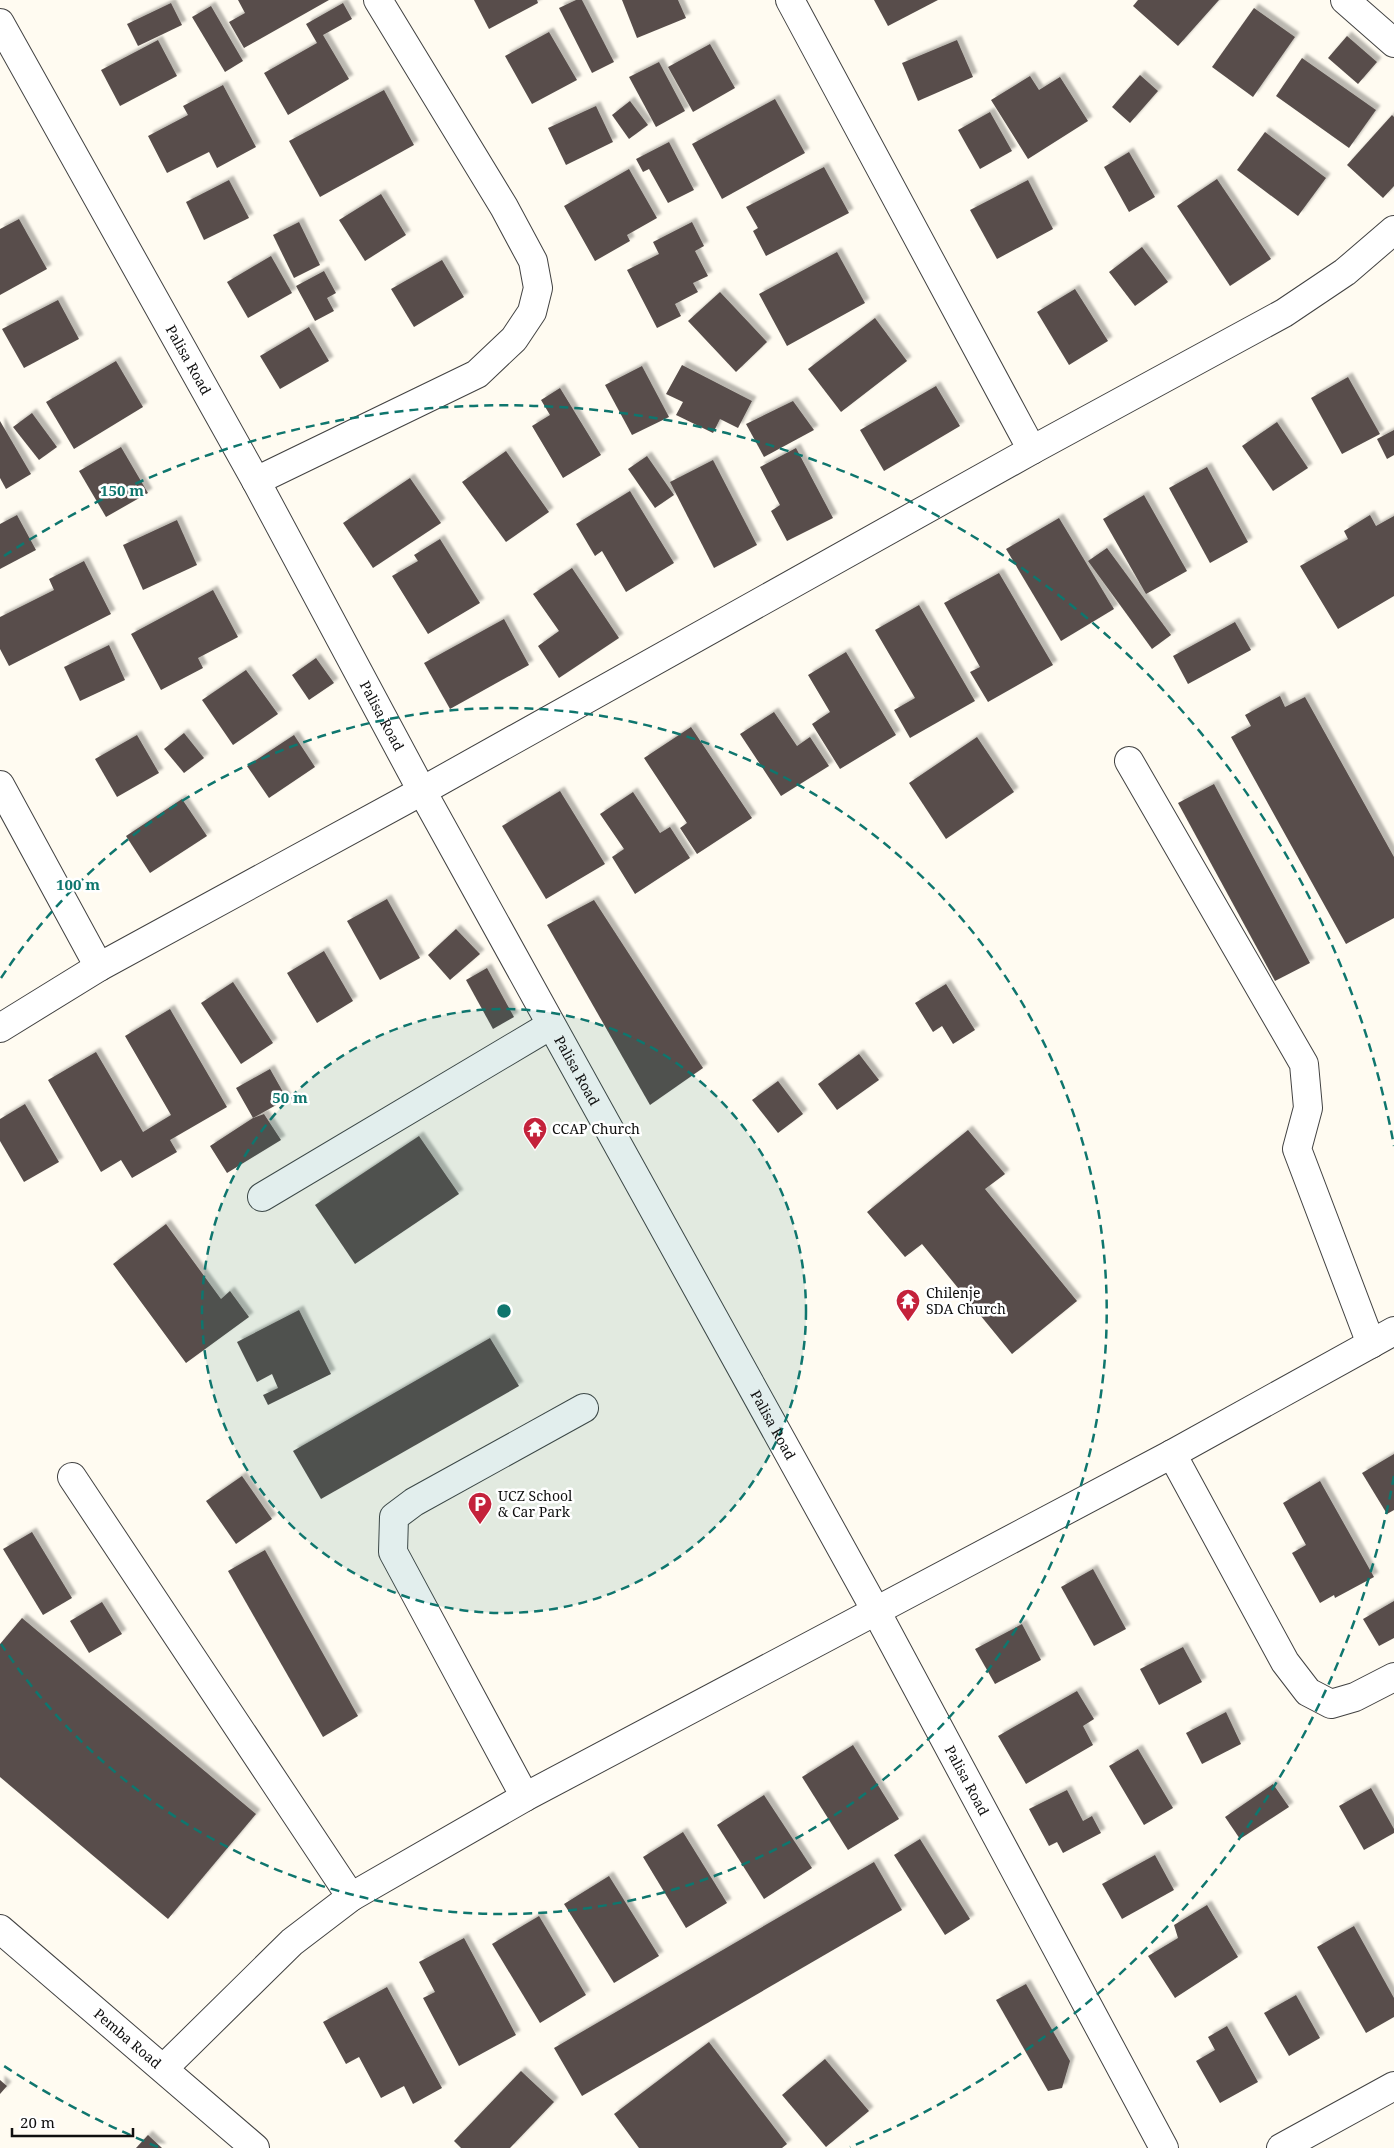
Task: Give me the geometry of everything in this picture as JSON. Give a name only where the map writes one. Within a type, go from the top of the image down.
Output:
[{"type":"street","points":[[256,481],[477,374],[514,339],[532,312],[538,288],[534,261],[378,0]]},
{"type":"street","points":[[790,0],[1032,450]]},
{"type":"street","points":[[1345,0],[1394,43]]},
{"type":"street","name":"Palisa Road","points":[[0,23],[256,481],[422,791],[876,1611],[1164,2148]]},
{"type":"street","points":[[0,1028],[99,968],[422,791],[1032,450],[1284,313],[1345,272],[1394,230]]},
{"type":"street","points":[[164,2068],[292,1942],[351,1897],[525,1797],[1172,1454],[1383,1337],[1297,1149],[1308,1108],[1304,1064],[1129,761]]},
{"type":"street","points":[[0,785],[99,968]]},
{"type":"street","points":[[262,1197],[552,1025]]},
{"type":"street","points":[[525,1797],[393,1552],[394,1516],[414,1502],[584,1408]]},
{"type":"street","points":[[1172,1454],[1285,1662],[1308,1692],[1331,1704],[1355,1697],[1394,1677]]},
{"type":"street","points":[[72,1477],[351,1897]]},
{"type":"street","name":"Pemba Road","points":[[0,1929],[255,2148]]},
{"type":"street","points":[[1281,2148],[1394,2086]]},
{"type":"building","points":[[238,0],[329,0],[244,48],[229,22],[245,13]]},
{"type":"building","points":[[474,0],[537,0],[538,3],[489,29]]},
{"type":"building","points":[[576,0],[582,0],[614,62],[592,73],[559,8]]},
{"type":"building","points":[[622,0],[678,0],[686,18],[637,38]]},
{"type":"building","points":[[874,0],[938,0],[888,26]]},
{"type":"building","points":[[1138,0],[1219,0],[1178,46],[1133,6]]},
{"type":"building","points":[[171,3],[182,25],[138,46],[127,24]]},
{"type":"building","points":[[343,3],[352,19],[323,35],[349,79],[288,115],[264,73],[317,43],[306,24]]},
{"type":"building","points":[[211,6],[243,61],[225,72],[192,17]]},
{"type":"building","points":[[1254,8],[1295,37],[1253,97],[1212,67]]},
{"type":"building","points":[[549,32],[577,80],[532,104],[505,56]]},
{"type":"building","points":[[1347,36],[1377,62],[1358,84],[1328,58]]},
{"type":"building","points":[[158,40],[177,76],[120,106],[101,70]]},
{"type":"building","points":[[957,40],[973,77],[918,101],[902,63]]},
{"type":"building","points":[[710,44],[735,88],[693,112],[668,67]]},
{"type":"building","points":[[1302,58],[1376,110],[1349,148],[1276,96]]},
{"type":"building","points":[[659,62],[685,111],[656,127],[629,77]]},
{"type":"building","points":[[1140,75],[1158,91],[1130,123],[1112,107]]},
{"type":"building","points":[[1030,76],[1039,90],[1060,77],[1088,121],[1028,159],[991,100]]},
{"type":"building","points":[[223,85],[256,147],[217,168],[209,152],[167,173],[148,136],[188,115],[183,106]]},
{"type":"building","points":[[384,90],[414,145],[320,197],[289,141]]},
{"type":"building","points":[[775,99],[805,153],[722,199],[692,144]]},
{"type":"building","points":[[630,101],[648,125],[629,139],[612,115]]},
{"type":"building","points":[[596,106],[613,142],[566,165],[548,128]]},
{"type":"building","points":[[990,112],[1012,151],[980,169],[958,130]]},
{"type":"building","points":[[1392,115],[1394,117],[1394,186],[1383,198],[1347,165]]},
{"type":"building","points":[[1265,132],[1326,178],[1298,216],[1237,170]]},
{"type":"building","points":[[669,142],[694,190],[668,203],[649,169],[643,172],[636,159]]},
{"type":"building","points":[[1129,152],[1155,197],[1129,212],[1104,167]]},
{"type":"building","points":[[824,167],[849,213],[766,256],[753,231],[758,228],[746,207]]},
{"type":"building","points":[[629,169],[657,218],[627,235],[630,241],[595,261],[564,206]]},
{"type":"building","points":[[1217,179],[1271,259],[1230,286],[1177,206]]},
{"type":"building","points":[[229,180],[249,218],[204,240],[186,202]]},
{"type":"building","points":[[1028,180],[1053,229],[997,259],[970,210]]},
{"type":"building","points":[[381,194],[406,235],[365,261],[339,220]]},
{"type":"building","points":[[19,219],[47,269],[0,295],[0,229]]},
{"type":"building","points":[[299,222],[320,265],[294,278],[273,235]]},
{"type":"building","points":[[692,222],[704,246],[695,251],[708,276],[693,283],[698,292],[675,304],[681,316],[657,328],[627,270],[659,254],[653,242]]},
{"type":"building","points":[[1142,247],[1168,282],[1135,306],[1109,272]]},
{"type":"building","points":[[837,252],[865,303],[787,346],[759,294]]},
{"type":"building","points":[[271,256],[292,293],[248,318],[227,282]]},
{"type":"building","points":[[442,260],[464,297],[414,327],[391,289]]},
{"type":"building","points":[[324,271],[336,293],[327,298],[334,311],[315,321],[296,286]]},
{"type":"building","points":[[1075,289],[1108,341],[1069,365],[1037,312]]},
{"type":"building","points":[[720,292],[767,342],[736,372],[688,321]]},
{"type":"building","points":[[58,300],[79,339],[24,368],[2,329]]},
{"type":"building","points":[[875,318],[907,361],[841,412],[808,369]]},
{"type":"building","points":[[309,327],[329,361],[280,389],[260,356]]},
{"type":"building","points":[[116,361],[143,407],[74,449],[46,402]]},
{"type":"building","points":[[682,365],[752,401],[738,428],[720,419],[713,433],[676,415],[683,402],[666,394]]},
{"type":"building","points":[[642,366],[669,417],[632,435],[605,385]]},
{"type":"building","points":[[1348,377],[1380,434],[1342,454],[1311,398]]},
{"type":"building","points":[[936,386],[960,426],[884,471],[860,430]]},
{"type":"building","points":[[560,388],[601,455],[563,478],[532,426],[550,415],[541,400]]},
{"type":"building","points":[[793,401],[814,430],[764,457],[746,424]]},
{"type":"building","points":[[32,413],[57,447],[39,460],[13,427]]},
{"type":"building","points":[[0,421],[31,474],[6,489],[0,478]]},
{"type":"building","points":[[1277,422],[1308,468],[1273,491],[1242,446]]},
{"type":"building","points":[[1394,430],[1394,455],[1387,459],[1377,439]]},
{"type":"building","points":[[121,447],[148,493],[106,517],[79,471]]},
{"type":"building","points":[[796,448],[833,518],[787,541],[771,511],[780,505],[760,467]]},
{"type":"building","points":[[506,451],[549,512],[506,542],[462,482]]},
{"type":"building","points":[[647,456],[674,495],[655,508],[628,469]]},
{"type":"building","points":[[713,460],[757,545],[714,568],[670,482]]},
{"type":"building","points":[[1207,467],[1248,542],[1210,563],[1169,488]]},
{"type":"building","points":[[410,478],[441,523],[373,568],[343,523]]},
{"type":"building","points":[[630,491],[674,563],[626,592],[602,551],[595,556],[576,524]]},
{"type":"building","points":[[1144,495],[1187,571],[1146,594],[1103,519]]},
{"type":"building","points":[[17,515],[36,550],[0,569],[0,524]]},
{"type":"building","points":[[1370,515],[1376,526],[1394,516],[1394,596],[1338,629],[1300,566],[1348,539],[1344,531]]},
{"type":"building","points":[[1059,518],[1114,609],[1061,641],[1006,549]]},
{"type":"building","points":[[177,520],[197,565],[143,590],[123,545]]},
{"type":"building","points":[[440,539],[480,603],[428,634],[392,576],[418,561],[414,555]]},
{"type":"building","points":[[1107,548],[1171,635],[1152,649],[1088,561]]},
{"type":"building","points":[[84,561],[111,614],[9,666],[0,649],[0,617],[54,590],[49,579]]},
{"type":"building","points":[[572,568],[619,638],[559,678],[538,646],[559,631],[533,594]]},
{"type":"building","points":[[999,573],[1053,665],[988,702],[970,672],[980,667],[944,603]]},
{"type":"building","points":[[213,590],[238,637],[198,658],[203,668],[161,690],[131,634]]},
{"type":"building","points":[[919,605],[975,701],[910,738],[894,710],[915,698],[875,630]]},
{"type":"building","points":[[504,619],[529,665],[450,709],[424,663]]},
{"type":"building","points":[[1235,622],[1251,650],[1188,684],[1173,656]]},
{"type":"building","points":[[109,645],[125,680],[80,701],[64,667]]},
{"type":"building","points":[[846,652],[896,735],[840,769],[812,724],[830,712],[808,675]]},
{"type":"building","points":[[316,658],[334,683],[309,700],[292,675]]},
{"type":"building","points":[[246,670],[278,714],[233,745],[202,700]]},
{"type":"building","points":[[1280,696],[1285,707],[1305,697],[1394,857],[1394,918],[1346,944],[1231,737],[1251,726],[1245,715]]},
{"type":"building","points":[[774,712],[797,746],[810,737],[829,766],[781,796],[740,734]]},
{"type":"building","points":[[691,727],[752,818],[697,854],[680,828],[687,823],[644,758]]},
{"type":"building","points":[[184,733],[204,758],[184,773],[164,749]]},
{"type":"building","points":[[137,735],[159,773],[117,797],[95,759]]},
{"type":"building","points":[[294,735],[315,767],[269,798],[247,766]]},
{"type":"building","points":[[977,737],[1014,792],[946,839],[909,783]]},
{"type":"building","points":[[1214,784],[1310,963],[1275,981],[1178,803]]},
{"type":"building","points":[[560,791],[605,864],[546,899],[502,826]]},
{"type":"building","points":[[633,792],[660,833],[670,827],[690,858],[635,894],[612,857],[624,849],[600,814]]},
{"type":"building","points":[[182,799],[207,836],[150,873],[126,836]]},
{"type":"building","points":[[387,899],[420,958],[380,980],[347,921]]},
{"type":"building","points":[[594,900],[703,1068],[650,1105],[547,925]]},
{"type":"building","points":[[456,929],[480,954],[450,980],[428,955]]},
{"type":"building","points":[[324,951],[353,1001],[317,1023],[287,973]]},
{"type":"building","points":[[487,968],[514,1017],[493,1029],[466,980]]},
{"type":"building","points":[[233,982],[273,1043],[241,1064],[201,1003]]},
{"type":"building","points":[[946,984],[975,1030],[953,1044],[942,1026],[933,1032],[915,1003]]},
{"type":"building","points":[[170,1009],[227,1107],[170,1140],[177,1152],[132,1178],[121,1160],[101,1172],[48,1080],[96,1052],[143,1132],[171,1115],[125,1036]]},
{"type":"building","points":[[859,1054],[879,1080],[837,1110],[818,1084]]},
{"type":"building","points":[[270,1069],[287,1099],[253,1118],[236,1088]]},
{"type":"building","points":[[778,1081],[803,1114],[778,1133],[752,1100]]},
{"type":"building","points":[[25,1104],[59,1162],[24,1182],[0,1141],[0,1119]]},
{"type":"building","points":[[264,1114],[281,1140],[227,1173],[210,1146],[253,1118]]},
{"type":"building","points":[[968,1130],[1005,1174],[985,1189],[1077,1301],[1012,1354],[922,1244],[905,1257],[867,1212]]},
{"type":"building","points":[[419,1136],[459,1194],[355,1264],[315,1205]]},
{"type":"building","points":[[166,1224],[221,1299],[230,1291],[249,1317],[186,1363],[113,1264]]},
{"type":"building","points":[[299,1310],[331,1374],[268,1405],[263,1395],[278,1388],[272,1374],[257,1382],[237,1342]]},
{"type":"building","points":[[490,1338],[519,1386],[321,1499],[293,1451]]},
{"type":"building","points":[[1394,1454],[1394,1510],[1387,1514],[1362,1473]]},
{"type":"building","points":[[242,1476],[272,1519],[236,1544],[206,1501]]},
{"type":"building","points":[[1320,1481],[1374,1577],[1335,1598],[1334,1595],[1320,1603],[1292,1553],[1306,1545],[1283,1503]]},
{"type":"building","points":[[32,1532],[72,1598],[43,1615],[3,1549]]},
{"type":"building","points":[[265,1550],[358,1716],[323,1737],[228,1571]]},
{"type":"building","points":[[1093,1569],[1126,1629],[1094,1646],[1061,1587]]},
{"type":"building","points":[[1394,1601],[1394,1638],[1379,1646],[1363,1619]]},
{"type":"building","points":[[102,1602],[122,1634],[89,1653],[70,1621]]},
{"type":"building","points":[[22,1618],[256,1814],[168,1919],[0,1777],[0,1644]]},
{"type":"building","points":[[1022,1624],[1041,1660],[995,1684],[975,1649]]},
{"type":"building","points":[[1183,1647],[1202,1682],[1159,1705],[1140,1669]]},
{"type":"building","points":[[1077,1691],[1094,1719],[1083,1726],[1093,1745],[1026,1784],[998,1736]]},
{"type":"building","points":[[1226,1712],[1241,1744],[1202,1764],[1186,1733]]},
{"type":"building","points":[[853,1745],[899,1819],[848,1850],[802,1777]]},
{"type":"building","points":[[1138,1749],[1173,1808],[1144,1825],[1109,1766]]},
{"type":"building","points":[[1273,1784],[1289,1807],[1240,1839],[1225,1817]]},
{"type":"building","points":[[1371,1788],[1394,1829],[1394,1833],[1364,1850],[1339,1806]]},
{"type":"building","points":[[1067,1790],[1083,1821],[1092,1816],[1101,1833],[1063,1853],[1057,1842],[1049,1846],[1029,1809]]},
{"type":"building","points":[[764,1795],[812,1868],[764,1899],[717,1825]]},
{"type":"building","points":[[683,1832],[727,1903],[686,1928],[643,1857]]},
{"type":"building","points":[[920,1839],[970,1919],[945,1935],[894,1855]]},
{"type":"building","points":[[1155,1855],[1174,1890],[1122,1919],[1102,1884]]},
{"type":"building","points":[[874,1862],[902,1910],[582,2096],[554,2048]]},
{"type":"building","points":[[609,1876],[659,1956],[614,1983],[564,1904]]},
{"type":"building","points":[[1207,1905],[1238,1957],[1175,1998],[1148,1956],[1178,1938],[1174,1925]]},
{"type":"building","points":[[539,1916],[586,1995],[540,2023],[492,1944]]},
{"type":"building","points":[[1354,1926],[1394,1998],[1394,2017],[1366,2033],[1317,1947]]},
{"type":"building","points":[[464,1938],[516,2035],[459,2066],[423,1998],[435,1992],[419,1962]]},
{"type":"building","points":[[1026,1984],[1070,2061],[1062,2088],[1048,2091],[996,2000]]},
{"type":"building","points":[[387,1987],[442,2088],[413,2104],[404,2086],[381,2098],[359,2057],[346,2064],[323,2022]]},
{"type":"building","points":[[1296,1995],[1320,2038],[1289,2056],[1264,2013]]},
{"type":"building","points":[[1227,2026],[1258,2082],[1220,2103],[1196,2061],[1215,2050],[1208,2037]]},
{"type":"building","points":[[709,2042],[787,2144],[782,2148],[639,2148],[614,2114]]},
{"type":"building","points":[[825,2059],[869,2111],[826,2147],[782,2095]]},
{"type":"building","points":[[521,2071],[554,2102],[510,2148],[461,2148],[454,2141]]},
{"type":"building","points":[[0,2080],[7,2086],[0,2094]]},
{"type":"building","points":[[148,2135],[162,2148],[136,2148]]},
{"type":"place","name":"CCAP Church","points":[[535,1150]]},
{"type":"place","name":"Chilenje SDA Church","points":[[908,1322]]},
{"type":"place","name":"UCZ School & Car Park","points":[[480,1525]]}]
